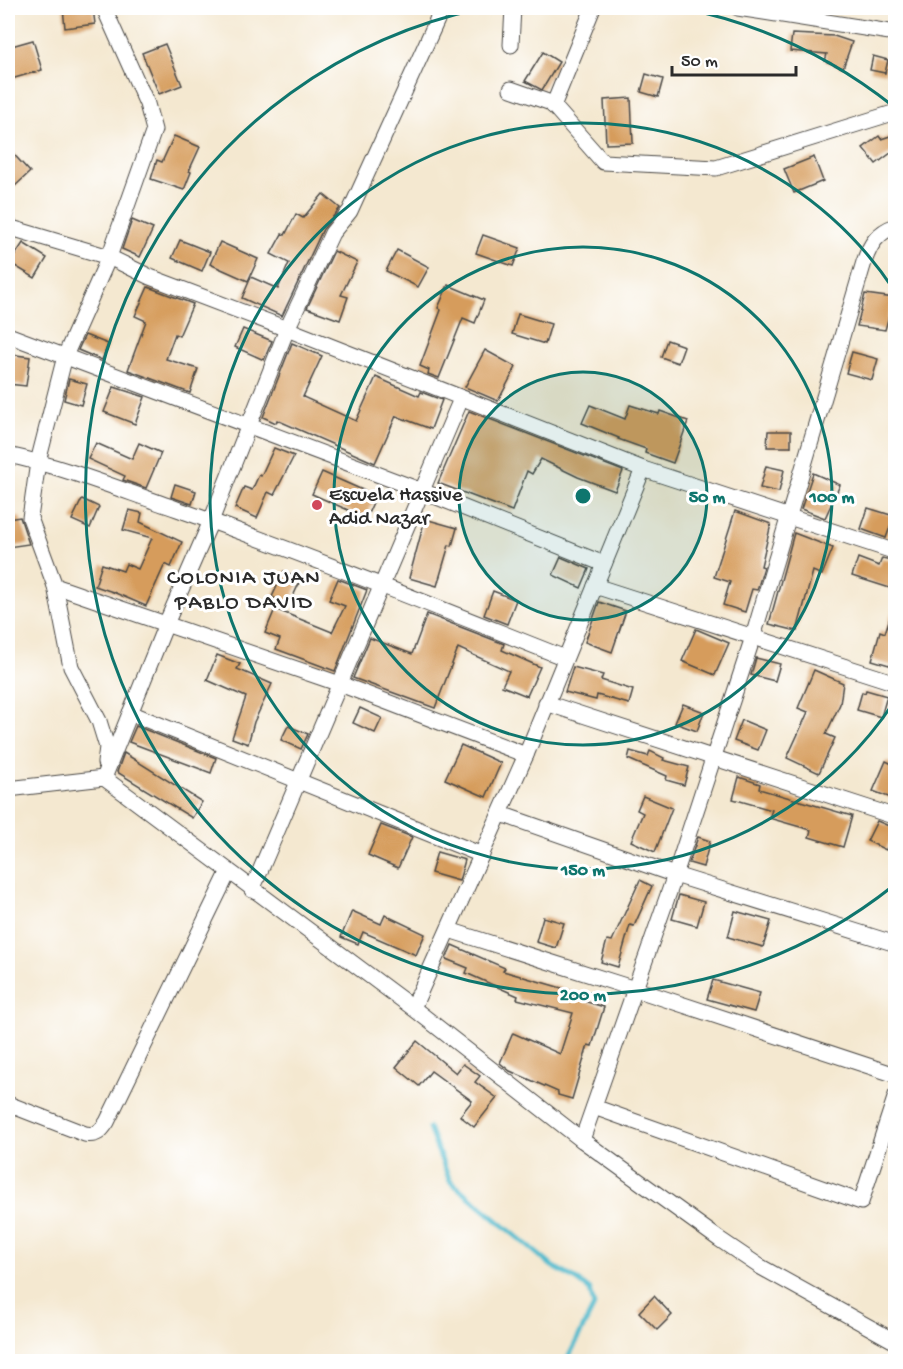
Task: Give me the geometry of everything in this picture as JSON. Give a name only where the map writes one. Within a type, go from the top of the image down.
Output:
[{"type":"street","points":[[104,8],[147,104],[154,130],[109,257],[65,356],[39,462],[30,518],[54,586],[71,667],[99,721],[107,747],[104,778]]},
{"type":"street","points":[[104,778],[165,624],[250,426],[287,329],[332,233],[350,211],[437,20],[440,8]]},
{"type":"street","points":[[511,45],[513,8]]},
{"type":"street","points":[[553,106],[593,8]]},
{"type":"street","points":[[738,8],[896,33]]},
{"type":"street","points":[[511,89],[551,103],[603,162],[716,168],[896,112]]},
{"type":"street","points":[[582,1140],[675,875],[753,637],[864,262],[870,246],[880,233],[896,226]]},
{"type":"street","points":[[8,227],[109,257],[150,277],[643,469],[896,552]]},
{"type":"street","points":[[8,335],[422,491],[604,564]]},
{"type":"street","points":[[252,890],[461,399]]},
{"type":"street","points":[[8,455],[39,462],[211,521],[382,585],[565,658]]},
{"type":"street","points":[[413,1008],[501,814],[643,469]]},
{"type":"street","points":[[54,586],[340,684],[526,755]]},
{"type":"street","points":[[595,586],[896,683]]},
{"type":"street","points":[[546,704],[714,756],[896,817]]},
{"type":"street","points":[[130,713],[482,855]]},
{"type":"street","points":[[9,786],[104,778],[228,873],[413,1008],[582,1140],[727,1245],[759,1266],[896,1342]]},
{"type":"street","points":[[501,814],[675,875],[896,944]]},
{"type":"street","points":[[8,1104],[85,1134],[100,1132],[107,1122],[228,873]]},
{"type":"street","points":[[449,930],[896,1076]]},
{"type":"street","points":[[594,1107],[861,1202],[896,1095]]},
{"type":"building","points":[[63,8],[93,8],[95,24],[65,28]]},
{"type":"building","points":[[792,34],[834,36],[852,42],[843,68],[825,61],[827,54],[790,51]]},
{"type":"building","points":[[33,40],[42,70],[8,80],[8,47]]},
{"type":"building","points":[[165,44],[182,85],[159,94],[142,53]]},
{"type":"building","points":[[543,52],[559,62],[542,90],[525,81]]},
{"type":"building","points":[[873,56],[888,60],[885,73],[870,70]]},
{"type":"building","points":[[646,74],[663,79],[658,97],[641,92]]},
{"type":"building","points":[[631,98],[633,143],[606,144],[604,100]]},
{"type":"building","points":[[896,134],[896,149],[876,164],[863,148],[879,136],[881,139]]},
{"type":"building","points":[[174,136],[200,147],[189,171],[191,172],[184,190],[151,179],[157,160],[162,162]]},
{"type":"building","points":[[8,148],[30,172],[14,187],[8,180]]},
{"type":"building","points":[[814,157],[823,181],[794,193],[784,169]]},
{"type":"building","points":[[323,194],[340,208],[323,229],[282,316],[242,298],[251,277],[278,289],[289,263],[271,254],[282,234],[285,235],[296,214],[303,218]]},
{"type":"building","points":[[132,220],[153,229],[140,257],[122,249]]},
{"type":"building","points":[[483,235],[520,248],[513,266],[476,253]]},
{"type":"building","points":[[180,240],[210,252],[202,271],[172,258]]},
{"type":"building","points":[[220,242],[258,259],[248,281],[210,264]]},
{"type":"building","points":[[23,243],[47,258],[35,278],[10,263]]},
{"type":"building","points":[[397,250],[429,267],[418,287],[386,271]]},
{"type":"building","points":[[334,251],[357,262],[341,295],[348,297],[340,320],[307,308]]},
{"type":"building","points":[[448,285],[484,300],[475,323],[463,318],[439,378],[428,374],[429,370],[420,366],[441,310],[438,308]]},
{"type":"building","points":[[148,287],[193,304],[179,336],[175,334],[166,359],[198,369],[190,393],[128,370],[146,321],[135,316]]},
{"type":"building","points":[[865,294],[894,298],[885,330],[857,326]]},
{"type":"building","points":[[518,314],[551,324],[545,344],[512,334]]},
{"type":"building","points":[[243,329],[272,341],[264,360],[235,347]]},
{"type":"building","points":[[85,335],[108,344],[102,360],[78,350]]},
{"type":"building","points":[[667,340],[684,346],[678,363],[661,357]]},
{"type":"building","points":[[292,343],[322,356],[303,397],[356,421],[376,377],[419,396],[421,392],[442,400],[431,429],[396,416],[375,463],[277,420],[276,423],[263,417]]},
{"type":"building","points":[[485,350],[516,367],[498,401],[465,387]]},
{"type":"building","points":[[852,352],[878,359],[872,380],[846,373]]},
{"type":"building","points":[[9,354],[30,357],[26,386],[8,384]]},
{"type":"building","points":[[69,379],[87,384],[81,405],[64,400]]},
{"type":"building","points":[[114,387],[145,397],[135,424],[104,412]]},
{"type":"building","points":[[590,405],[625,419],[630,405],[659,414],[660,411],[688,421],[673,463],[645,453],[646,449],[582,423]]},
{"type":"building","points":[[469,411],[623,471],[615,491],[578,477],[541,459],[532,474],[527,471],[512,511],[438,483]]},
{"type":"building","points":[[768,431],[791,431],[791,447],[767,447]]},
{"type":"building","points":[[96,443],[132,459],[139,443],[161,453],[146,488],[123,480],[125,476],[88,459]]},
{"type":"building","points":[[274,448],[294,456],[274,495],[268,492],[257,518],[235,508],[244,487],[252,490]]},
{"type":"building","points":[[766,466],[784,470],[779,492],[760,488]]},
{"type":"building","points":[[322,472],[376,496],[366,518],[312,494]]},
{"type":"building","points":[[813,473],[840,485],[825,518],[801,509]]},
{"type":"building","points":[[175,484],[196,491],[192,504],[171,497]]},
{"type":"building","points":[[82,499],[99,507],[90,528],[72,520]]},
{"type":"building","points":[[868,508],[894,516],[886,538],[861,529]]},
{"type":"building","points":[[129,510],[142,513],[140,522],[182,542],[171,567],[165,564],[146,606],[95,586],[102,564],[123,571],[126,564],[138,569],[152,538],[123,530]]},
{"type":"building","points":[[735,511],[771,524],[761,566],[764,567],[757,590],[752,589],[745,612],[723,605],[730,582],[714,577]]},
{"type":"building","points":[[20,517],[29,544],[8,547],[8,519]]},
{"type":"building","points":[[425,519],[457,528],[452,546],[449,545],[437,586],[409,578]]},
{"type":"building","points":[[794,533],[833,548],[822,575],[813,571],[797,631],[769,624]]},
{"type":"building","points":[[561,557],[589,569],[581,588],[553,575]]},
{"type":"building","points":[[858,558],[879,566],[882,558],[896,561],[896,590],[852,576]]},
{"type":"building","points":[[284,571],[301,579],[289,605],[272,597]]},
{"type":"building","points":[[338,579],[367,590],[335,671],[276,649],[280,639],[265,633],[275,609],[332,632],[345,606],[329,600]]},
{"type":"building","points":[[493,591],[516,600],[507,624],[484,615]]},
{"type":"building","points":[[599,602],[626,611],[612,652],[585,642]]},
{"type":"building","points":[[893,608],[896,609],[896,667],[872,660],[880,631],[885,633]]},
{"type":"building","points":[[427,614],[504,644],[502,650],[540,667],[527,696],[502,686],[509,671],[458,648],[435,708],[353,678],[370,638],[412,654]]},
{"type":"building","points":[[696,629],[729,643],[715,675],[682,661]]},
{"type":"building","points":[[217,655],[240,664],[237,669],[272,684],[254,722],[248,744],[232,738],[246,697],[207,680]]},
{"type":"building","points":[[756,658],[780,664],[775,681],[751,675]]},
{"type":"building","points":[[573,667],[603,675],[601,680],[633,690],[629,704],[597,695],[596,700],[565,692]]},
{"type":"building","points":[[814,670],[843,683],[840,704],[826,734],[835,738],[819,773],[787,758],[808,712],[798,708]]},
{"type":"building","points":[[866,690],[887,696],[881,717],[857,710],[862,692],[865,693]]},
{"type":"building","points":[[683,704],[704,712],[697,731],[675,723]]},
{"type":"building","points":[[360,708],[382,718],[375,733],[353,723]]},
{"type":"building","points":[[742,720],[766,730],[758,750],[734,741]]},
{"type":"building","points":[[136,726],[216,758],[211,773],[129,742]]},
{"type":"building","points":[[288,726],[308,734],[301,749],[281,740]]},
{"type":"building","points":[[461,745],[501,763],[486,797],[445,779]]},
{"type":"building","points":[[630,751],[648,756],[650,751],[664,758],[663,760],[689,767],[684,785],[666,780],[667,776],[628,759]]},
{"type":"building","points":[[124,753],[202,802],[192,818],[117,772]]},
{"type":"building","points":[[886,761],[896,766],[896,800],[873,791]]},
{"type":"building","points":[[739,777],[760,784],[759,789],[852,816],[843,847],[809,837],[811,830],[769,818],[772,810],[733,799]]},
{"type":"building","points":[[643,796],[672,808],[655,852],[631,841],[643,813],[637,810]]},
{"type":"building","points":[[877,821],[896,829],[886,850],[867,841]]},
{"type":"building","points":[[381,825],[412,837],[398,868],[368,855]]},
{"type":"building","points":[[698,837],[710,841],[703,867],[689,863]]},
{"type":"building","points":[[437,852],[465,860],[459,881],[431,873]]},
{"type":"building","points":[[640,880],[652,886],[634,926],[630,925],[618,967],[601,962],[607,940],[612,941]]},
{"type":"building","points":[[679,895],[704,902],[697,926],[672,919]]},
{"type":"building","points":[[352,911],[381,924],[385,915],[425,934],[416,955],[363,932],[358,944],[341,937]]},
{"type":"building","points":[[735,911],[771,921],[763,947],[728,937]]},
{"type":"building","points":[[543,917],[564,923],[556,948],[536,942]]},
{"type":"building","points":[[452,945],[505,968],[503,971],[572,991],[570,997],[604,1007],[592,1046],[588,1045],[572,1099],[558,1095],[558,1092],[510,1071],[500,1063],[513,1033],[560,1054],[573,1013],[517,999],[518,996],[466,973],[468,968],[446,959]]},
{"type":"building","points":[[713,980],[760,993],[754,1012],[707,999]]},
{"type":"building","points":[[417,1041],[456,1073],[463,1064],[480,1076],[475,1082],[497,1098],[474,1127],[460,1116],[472,1101],[431,1071],[419,1086],[396,1067]]},
{"type":"building","points":[[654,1296],[672,1315],[657,1330],[639,1312]]},
{"type":"waterway","points":[[429,1128],[450,1181],[552,1266],[590,1290],[594,1306],[566,1362]]},
{"type":"place","name":"Escuela Hassive Adid Nazar","points":[[317,505]]},
{"type":"district","name":"COLONIA JUAN PABLO DAVID","points":[[244,588]]}]
